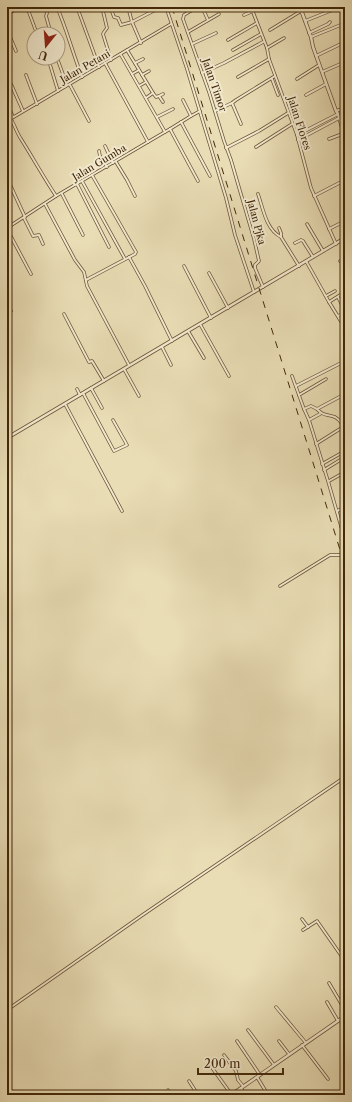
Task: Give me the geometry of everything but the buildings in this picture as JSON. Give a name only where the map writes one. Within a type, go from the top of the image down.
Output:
[{"type":"street","points":[[7,14],[20,7]]},
{"type":"street","points":[[27,7],[34,26]]},
{"type":"street","points":[[45,7],[49,26]]},
{"type":"street","points":[[57,7],[62,17],[82,77]]},
{"type":"street","points":[[77,7],[99,67]]},
{"type":"street","points":[[102,7],[107,28],[104,36],[111,60]]},
{"type":"street","points":[[128,7],[132,22],[141,43]]},
{"type":"street","points":[[111,9],[114,17],[118,18],[121,25],[132,22],[161,7]]},
{"type":"street","points":[[166,7],[200,111],[254,292]]},
{"type":"street","name":"Jalan Timor","points":[[197,7],[183,16],[183,19],[231,160]]},
{"type":"street","points":[[202,7],[208,20]]},
{"type":"street","name":"Jalan Flores","points":[[251,7],[297,135],[314,196],[336,244]]},
{"type":"street","points":[[300,7],[345,137]]},
{"type":"street","points":[[305,21],[341,7],[345,12]]},
{"type":"street","points":[[244,15],[252,11]]},
{"type":"street","points":[[270,30],[301,11]]},
{"type":"street","points":[[188,32],[220,14]]},
{"type":"street","points":[[309,33],[330,22]]},
{"type":"street","points":[[228,40],[257,23]]},
{"type":"street","name":"Jalan Petani","points":[[7,121],[171,24]]},
{"type":"street","points":[[311,37],[343,24]]},
{"type":"street","points":[[7,30],[16,50]]},
{"type":"street","points":[[192,44],[216,32]]},
{"type":"street","points":[[233,50],[261,34]]},
{"type":"street","points":[[267,48],[284,38]]},
{"type":"street","points":[[202,73],[264,42]]},
{"type":"street","points":[[316,56],[345,42]]},
{"type":"street","points":[[128,50],[156,98],[163,94]]},
{"type":"street","points":[[121,54],[165,132]]},
{"type":"street","points":[[135,63],[143,58]]},
{"type":"street","points":[[238,77],[269,59]]},
{"type":"street","points":[[322,72],[345,62]]},
{"type":"street","points":[[105,63],[148,142]]},
{"type":"street","points":[[297,79],[319,64]]},
{"type":"street","points":[[50,66],[58,91]]},
{"type":"street","points":[[61,66],[68,85],[89,120]]},
{"type":"street","points":[[132,74],[139,70]]},
{"type":"street","points":[[142,75],[149,71]]},
{"type":"street","points":[[26,75],[37,104]]},
{"type":"street","points":[[215,111],[232,103],[275,76]]},
{"type":"street","points":[[272,79],[278,95]]},
{"type":"street","points":[[139,86],[146,82]]},
{"type":"street","points":[[11,84],[22,111]]},
{"type":"street","points":[[306,95],[326,84]]},
{"type":"street","points":[[146,98],[153,93]]},
{"type":"street","points":[[159,96],[163,102]]},
{"type":"street","points":[[183,100],[191,116]]},
{"type":"street","points":[[232,103],[241,124]]},
{"type":"street","points":[[297,135],[345,108]]},
{"type":"street","points":[[157,117],[173,109]]},
{"type":"street","points":[[10,110],[21,140],[56,196]]},
{"type":"street","name":"Jalan Gumba","points":[[7,229],[56,196],[62,194],[200,111]]},
{"type":"street","points":[[226,148],[259,131],[288,112]]},
{"type":"street","points":[[298,140],[339,118]]},
{"type":"street","points":[[181,122],[210,176]]},
{"type":"street","points":[[256,147],[292,124]]},
{"type":"street","points":[[170,129],[198,181]]},
{"type":"street","points":[[329,139],[344,133]]},
{"type":"street","points":[[105,146],[109,156],[127,180],[135,196]]},
{"type":"street","points":[[99,151],[100,156],[107,167]]},
{"type":"street","name":"Jalan Pjka","points":[[231,160],[259,261],[255,265],[255,268],[263,287]]},
{"type":"street","points":[[86,280],[135,254],[135,251],[92,175]]},
{"type":"street","points":[[7,178],[33,236],[39,235],[43,244]]},
{"type":"street","points":[[314,196],[345,180]]},
{"type":"street","points":[[82,181],[125,259]]},
{"type":"street","points":[[77,184],[109,247]]},
{"type":"street","points":[[62,194],[83,235]]},
{"type":"street","points":[[258,194],[268,224],[276,235],[281,237]]},
{"type":"street","points":[[45,204],[75,260],[84,272],[87,286],[129,366]]},
{"type":"street","points":[[329,229],[345,221]]},
{"type":"street","points":[[307,224],[324,251]]},
{"type":"street","points":[[279,228],[281,237],[299,266]]},
{"type":"street","points":[[7,229],[32,274]]},
{"type":"street","points":[[7,431],[8,437],[345,238]]},
{"type":"street","points":[[295,243],[301,240],[303,241],[313,257]]},
{"type":"street","points":[[129,257],[172,341]]},
{"type":"street","points":[[340,261],[345,258]]},
{"type":"street","points":[[306,261],[345,328]]},
{"type":"street","points":[[184,266],[211,318]]},
{"type":"street","points":[[209,272],[228,308]]},
{"type":"street","points":[[326,296],[335,291]]},
{"type":"street","points":[[329,302],[345,291]]},
{"type":"street","points":[[338,296],[342,303]]},
{"type":"street","points":[[7,305],[10,311]]},
{"type":"street","points":[[338,316],[345,313]]},
{"type":"street","points":[[64,314],[89,362],[92,361],[104,381]]},
{"type":"street","points":[[200,324],[229,376]]},
{"type":"street","points":[[188,331],[204,358]]},
{"type":"street","points":[[162,346],[171,365]]},
{"type":"street","points":[[296,386],[345,361]]},
{"type":"street","points":[[124,369],[139,396]]},
{"type":"street","points":[[292,376],[309,420],[345,540]]},
{"type":"street","points":[[299,395],[326,380]]},
{"type":"street","points":[[91,388],[102,408]]},
{"type":"street","points":[[77,389],[82,394],[114,451],[127,445],[113,420]]},
{"type":"street","points":[[317,409],[345,394]]},
{"type":"street","points":[[65,404],[122,511]]},
{"type":"street","points":[[304,409],[313,406],[320,414]]},
{"type":"street","points":[[309,420],[320,414],[335,417],[345,430]]},
{"type":"street","points":[[316,444],[343,427]]},
{"type":"street","points":[[322,464],[345,451]]},
{"type":"street","points":[[324,470],[345,457]]},
{"type":"street","points":[[328,481],[345,472]]},
{"type":"street","points":[[337,511],[345,507]]},
{"type":"street","points":[[280,586],[330,555],[345,554]]},
{"type":"street","points":[[7,1010],[144,914],[345,778]]},
{"type":"street","points":[[302,919],[308,927]]},
{"type":"street","points":[[304,930],[317,921],[345,961]]},
{"type":"street","points":[[329,983],[345,1010]]},
{"type":"street","points":[[327,1002],[338,1021]]},
{"type":"street","points":[[276,1007],[306,1043]]},
{"type":"street","points":[[210,1064],[231,1095],[345,1016]]},
{"type":"street","points":[[248,1030],[274,1065]]},
{"type":"street","points":[[237,1041],[260,1075]]},
{"type":"street","points":[[279,1041],[289,1054]]},
{"type":"street","points":[[302,1045],[328,1079]]},
{"type":"street","points":[[224,1055],[236,1071],[238,1080],[245,1095]]},
{"type":"street","points":[[257,1077],[268,1095]]},
{"type":"street","points":[[188,1081],[198,1095]]},
{"type":"street","points":[[168,1090],[172,1095]]},
{"type":"railway","points":[[172,7],[345,566]]}]
